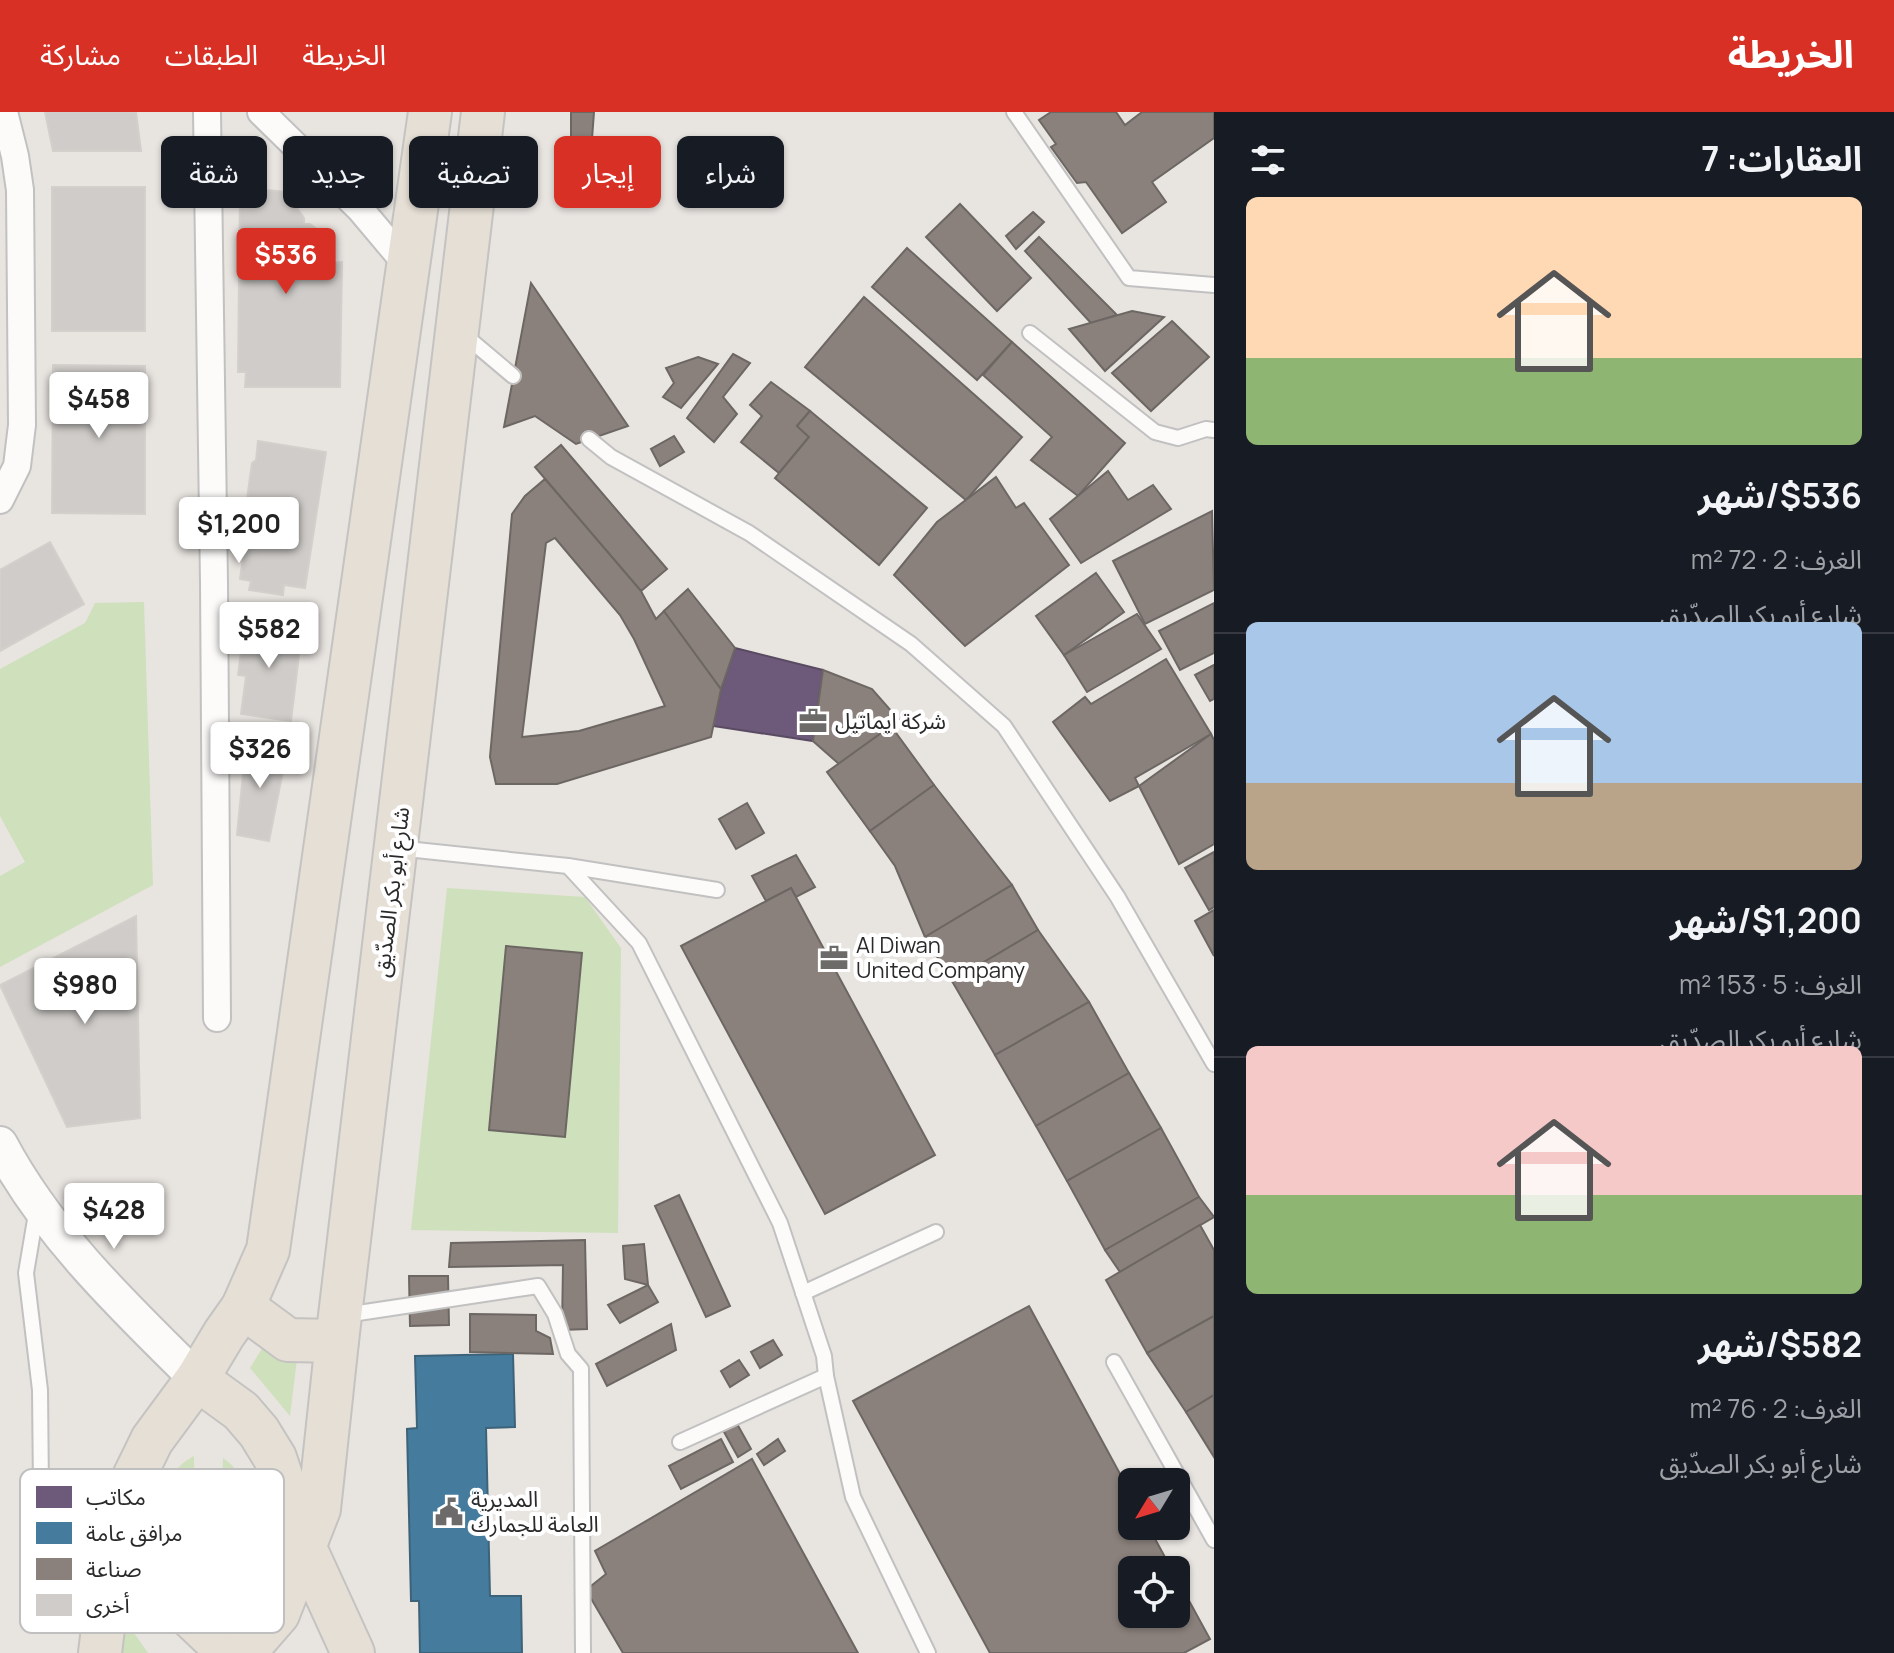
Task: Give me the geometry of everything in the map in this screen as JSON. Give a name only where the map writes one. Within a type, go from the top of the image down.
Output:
[{"type":"main road","points":[[139,1469],[152,1440],[197,1379],[243,1307],[268,1250],[430,112]]},
{"type":"main road","name":"شارع أبو بكر الصدّيق","points":[[284,1599],[319,1509],[483,112]]},
{"type":"main road","points":[[243,1307],[288,1340],[339,1329]]},
{"type":"main road","points":[[197,1379],[241,1411],[259,1432],[279,1469]]},
{"type":"main road","points":[[284,1485],[305,1548],[353,1653]]},
{"type":"main road","points":[[100,1653],[102,1633]]},
{"type":"main road","points":[[208,1633],[229,1653]]},
{"type":"main road","name":"شارع أبو بكر الصدّيق","points":[[244,1653],[261,1633]]},
{"type":"street","points":[[0,500],[17,466],[22,425],[21,212],[15,156],[4,112]]},
{"type":"street","points":[[207,112],[217,1018]]},
{"type":"street","points":[[261,112],[360,209],[408,266]]},
{"type":"street","points":[[0,1144],[20,1182],[117,1300],[197,1379]]},
{"type":"lane","points":[[1014,112],[1129,278],[1214,285]]},
{"type":"lane","points":[[457,329],[513,376]]},
{"type":"lane","points":[[1030,333],[1155,432],[1178,438],[1206,429],[1214,430]]},
{"type":"lane","points":[[589,439],[611,457],[749,533],[911,644],[1004,726],[1117,896],[1214,1064]]},
{"type":"lane","points":[[397,848],[568,866],[717,890]]},
{"type":"lane","points":[[568,866],[639,943],[780,1223],[824,1356],[853,1497],[928,1653]]},
{"type":"lane","points":[[37,1204],[26,1273],[40,1390],[41,1469]]},
{"type":"lane","points":[[803,1293],[936,1232]]},
{"type":"lane","points":[[339,1329],[538,1286],[555,1314],[568,1354],[581,1369],[583,1653]]},
{"type":"lane","points":[[1114,1362],[1214,1540]]},
{"type":"lane","points":[[680,1442],[826,1376]]},
{"type":"green space","points":[[144,602],[153,885],[0,967],[0,876],[25,862],[0,816],[0,669],[85,623],[95,603]]},
{"type":"green space","points":[[447,888],[585,897],[621,948],[618,1233],[411,1230]]},
{"type":"green space","points":[[263,1347],[297,1359],[290,1416],[250,1368]]},
{"type":"green space","points":[[194,1456],[194,1469],[178,1469]]},
{"type":"green space","points":[[223,1458],[235,1469],[223,1469]]},
{"type":"green space","points":[[120,1633],[134,1633],[148,1653],[118,1653]]},
{"type":"building: مكاتب","points":[[735,648],[823,670],[813,741],[713,726]]},
{"type":"building: مرافق عامة","points":[[513,1354],[515,1427],[486,1428],[490,1596],[521,1596],[522,1653],[420,1653],[419,1601],[411,1601],[407,1429],[417,1428],[415,1356]]},
{"type":"building: صناعة","points":[[571,112],[594,112],[592,136],[571,136]]},
{"type":"building: صناعة","points":[[1051,112],[1116,112],[1125,125],[1142,112],[1214,112],[1214,138],[1152,182],[1166,202],[1122,233],[1086,182],[1077,183],[1051,147],[1056,144],[1039,120]]},
{"type":"building: صناعة","points":[[960,204],[1031,278],[997,311],[926,237]]},
{"type":"building: صناعة","points":[[1033,212],[1044,222],[1016,249],[1006,236]]},
{"type":"building: صناعة","points":[[1039,237],[1117,315],[1091,323],[1025,251]]},
{"type":"building: صناعة","points":[[907,248],[1012,342],[977,380],[872,287]]},
{"type":"building: صناعة","points":[[531,283],[628,426],[576,444],[535,416],[504,427]]},
{"type":"building: صناعة","points":[[864,297],[1022,437],[966,500],[805,367]]},
{"type":"building: صناعة","points":[[1132,311],[1164,317],[1105,371],[1069,329]]},
{"type":"building: صناعة","points":[[1172,321],[1209,357],[1151,411],[1112,373]]},
{"type":"building: صناعة","points":[[1012,342],[1125,443],[1078,496],[1031,460],[1052,437],[983,375]]},
{"type":"building: صناعة","points":[[733,354],[750,363],[723,397],[737,414],[714,442],[687,418]]},
{"type":"building: صناعة","points":[[698,357],[718,364],[681,408],[663,397],[674,383],[666,368]]},
{"type":"building: صناعة","points":[[771,382],[810,411],[797,426],[809,437],[779,473],[741,442],[762,416],[750,405]]},
{"type":"building: صناعة","points":[[810,411],[927,508],[879,565],[775,478],[809,437],[797,426]]},
{"type":"building: صناعة","points":[[674,436],[684,452],[660,466],[651,449]]},
{"type":"building: صناعة","points":[[561,445],[667,569],[641,591],[535,467]]},
{"type":"building: صناعة","points":[[1108,471],[1128,500],[1153,485],[1171,509],[1081,563],[1050,519]]},
{"type":"building: صناعة","points":[[996,477],[1016,508],[1024,503],[1069,565],[965,646],[894,575],[937,522]]},
{"type":"building: صناعة","points":[[545,479],[641,591],[656,619],[664,611],[721,689],[711,737],[557,784],[496,784],[490,757],[512,514],[525,496]],"holes":[[[555,538],[620,615],[665,706],[579,731],[522,737],[546,543]]]},
{"type":"building: صناعة","points":[[1212,511],[1214,590],[1145,624],[1113,561]]},
{"type":"building: صناعة","points":[[1096,573],[1124,612],[1064,655],[1036,616]]},
{"type":"building: صناعة","points":[[688,589],[735,648],[721,689],[664,611]]},
{"type":"building: صناعة","points":[[1214,603],[1214,653],[1180,670],[1159,631]]},
{"type":"building: صناعة","points":[[1137,614],[1161,649],[1087,692],[1064,655]]},
{"type":"building: صناعة","points":[[1166,659],[1211,734],[1135,778],[1139,786],[1110,801],[1053,722],[1085,697],[1091,704]]},
{"type":"building: صناعة","points":[[1214,665],[1214,699],[1210,701],[1195,675]]},
{"type":"building: صناعة","points":[[823,670],[872,689],[900,721],[839,764],[813,741]]},
{"type":"building: صناعة","points":[[891,726],[934,785],[870,831],[827,772]]},
{"type":"building: صناعة","points":[[1211,734],[1214,740],[1214,844],[1179,864],[1139,786]]},
{"type":"building: صناعة","points":[[934,785],[1012,885],[925,937],[895,866],[870,831]]},
{"type":"building: صناعة","points":[[747,803],[764,833],[736,849],[719,819]]},
{"type":"building: صناعة","points":[[1214,852],[1214,907],[1209,910],[1185,868]]},
{"type":"building: صناعة","points":[[796,855],[815,887],[796,897],[791,888],[766,901],[752,876]]},
{"type":"building: صناعة","points":[[1012,885],[1038,930],[952,981],[925,937]]},
{"type":"building: صناعة","points":[[791,888],[935,1155],[825,1214],[681,946]]},
{"type":"building: صناعة","points":[[1214,910],[1214,956],[1195,921]]},
{"type":"building: صناعة","points":[[1038,930],[1089,1002],[995,1055],[952,981]]},
{"type":"building: صناعة","points":[[506,946],[582,953],[565,1137],[489,1130]]},
{"type":"building: صناعة","points":[[1089,1002],[1129,1073],[1036,1126],[995,1055]]},
{"type":"building: صناعة","points":[[1129,1073],[1161,1128],[1067,1181],[1036,1126]]},
{"type":"building: صناعة","points":[[1161,1128],[1199,1197],[1105,1250],[1067,1181]]},
{"type":"building: صناعة","points":[[679,1195],[730,1306],[706,1317],[655,1206]]},
{"type":"building: صناعة","points":[[1199,1197],[1214,1217],[1120,1272],[1105,1250]]},
{"type":"building: صناعة","points":[[1200,1225],[1214,1250],[1214,1316],[1147,1353],[1106,1280]]},
{"type":"building: صناعة","points":[[585,1240],[587,1329],[562,1330],[563,1265],[449,1267],[451,1243]]},
{"type":"building: صناعة","points":[[644,1244],[648,1285],[625,1279],[623,1246]]},
{"type":"building: صناعة","points":[[409,1276],[448,1276],[449,1325],[410,1326]]},
{"type":"building: صناعة","points":[[648,1285],[658,1302],[620,1323],[608,1305]]},
{"type":"building: صناعة","points":[[1029,1306],[1118,1470],[1118,1540],[1156,1540],[1164,1556],[1118,1556],[1118,1628],[1190,1628],[1190,1603],[1210,1639],[1184,1653],[990,1653],[853,1401]]},
{"type":"building: صناعة","points":[[470,1314],[536,1315],[536,1331],[550,1338],[553,1354],[470,1352]]},
{"type":"building: صناعة","points":[[1214,1316],[1214,1395],[1186,1412],[1147,1353]]},
{"type":"building: صناعة","points":[[671,1324],[676,1350],[607,1386],[596,1364]]},
{"type":"building: صناعة","points":[[773,1340],[782,1355],[760,1368],[751,1352]]},
{"type":"building: صناعة","points":[[739,1360],[749,1375],[730,1387],[721,1371]]},
{"type":"building: صناعة","points":[[1214,1395],[1214,1457],[1186,1412]]},
{"type":"building: صناعة","points":[[736,1422],[751,1449],[738,1457],[723,1430]]},
{"type":"building: صناعة","points":[[721,1439],[733,1462],[681,1489],[669,1466]]},
{"type":"building: صناعة","points":[[778,1439],[785,1451],[764,1465],[757,1454]]},
{"type":"building: صناعة","points":[[752,1459],[858,1653],[623,1653],[586,1590],[606,1574],[595,1551]]},
{"type":"building: أخرى","points":[[45,112],[136,112],[141,151],[53,151]]},
{"type":"building: أخرى","points":[[52,187],[145,187],[145,331],[52,331]]},
{"type":"building: أخرى","points":[[267,190],[283,192],[283,208],[297,208],[304,224],[310,224],[322,234],[317,243],[324,243],[334,250],[334,263],[342,262],[340,387],[245,387],[246,372],[238,372],[240,208],[267,208]]},
{"type":"building: أخرى","points":[[53,365],[145,366],[145,514],[52,513]]},
{"type":"building: أخرى","points":[[258,441],[326,452],[305,588],[284,585],[283,595],[249,590],[251,581],[240,579],[243,558],[239,556]]},
{"type":"building: أخرى","points":[[50,542],[84,604],[0,651],[0,570]]},
{"type":"building: أخرى","points":[[245,622],[302,630],[291,721],[241,714],[246,676],[238,675]]},
{"type":"building: أخرى","points":[[246,744],[288,746],[269,841],[237,835]]},
{"type":"building: أخرى","points":[[136,916],[140,1118],[67,1127],[0,985]]},
{"type":"place","name":"شركة ايماتيل","points":[[813,721]]},
{"type":"place","name":"Al Diwan United Company","points":[[834,958]]},
{"type":"place","name":"المديرية العامة للجمارك","points":[[449,1512]]}]
